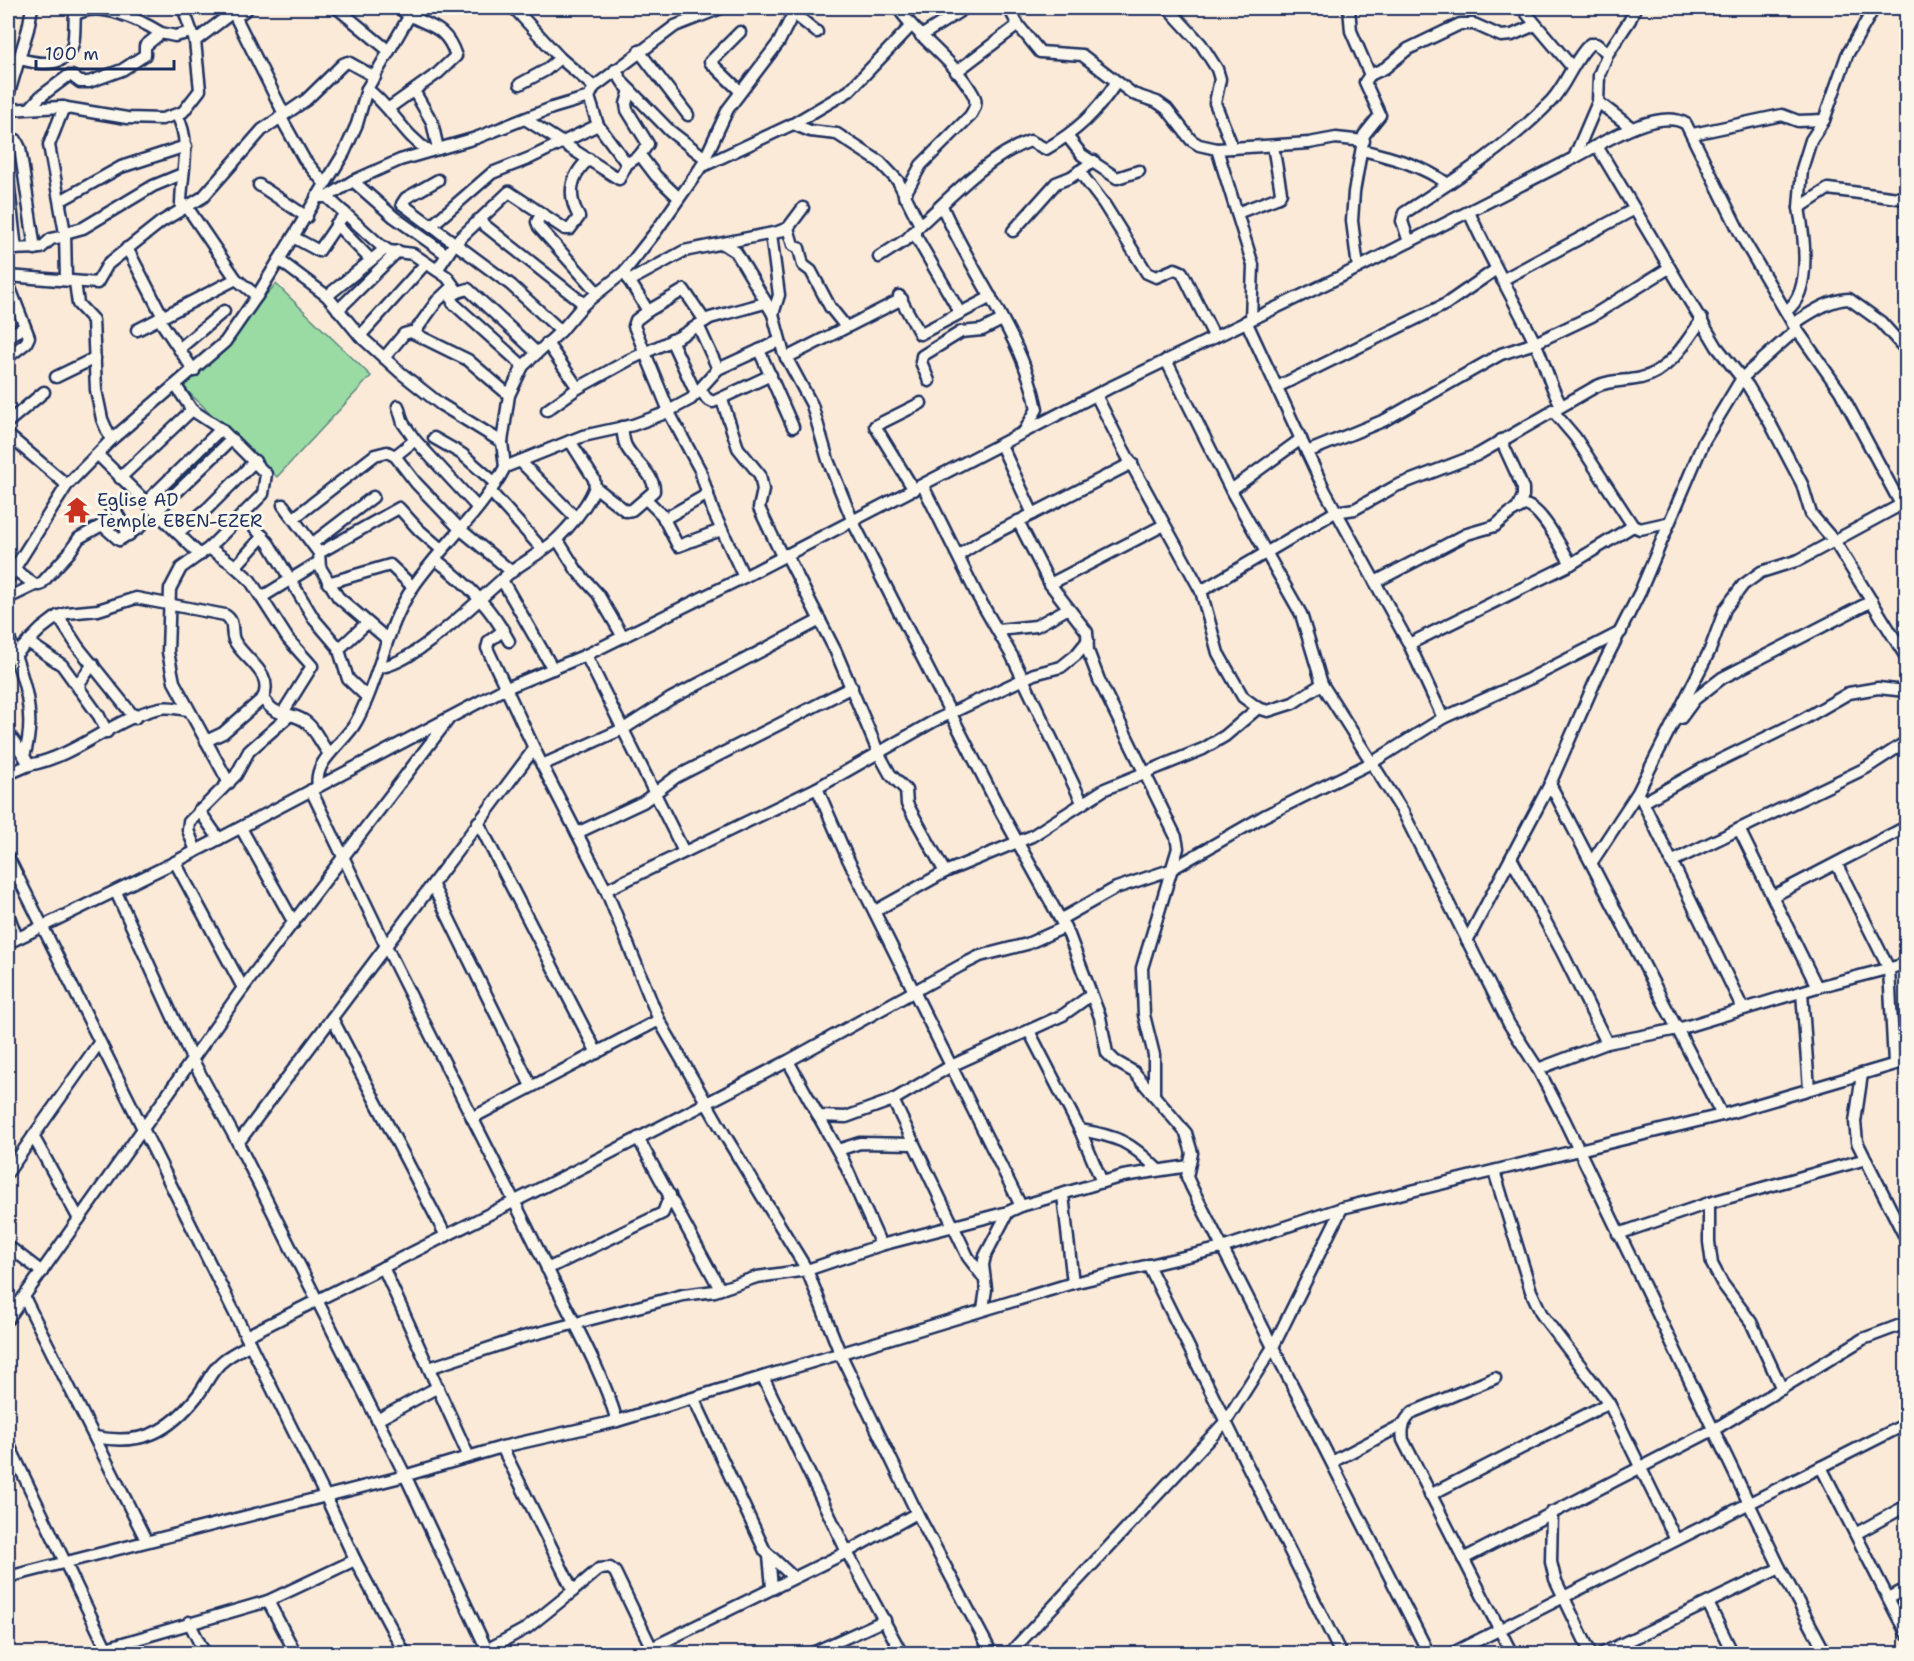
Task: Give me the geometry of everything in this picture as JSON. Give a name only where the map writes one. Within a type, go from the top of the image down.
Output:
[{"type":"street","points":[[8,96],[20,59],[32,8]]},
{"type":"street","points":[[8,110],[64,107],[137,119],[162,119],[185,111],[200,92],[193,37],[183,8]]},
{"type":"street","points":[[20,59],[47,65],[64,57],[72,48],[75,15],[81,11],[113,9],[129,14],[161,33],[193,37],[233,12],[248,8]]},
{"type":"street","points":[[337,8],[389,51]]},
{"type":"street","points":[[389,108],[414,91],[456,56],[453,46],[439,28],[412,12],[399,8]]},
{"type":"street","points":[[514,8],[591,92],[598,125],[627,164]]},
{"type":"street","points":[[8,579],[67,485],[111,440],[177,386],[225,342],[257,296],[293,237],[322,197],[399,160],[476,138],[591,92],[639,51],[687,18],[721,8]]},
{"type":"street","points":[[900,8],[911,26],[956,72],[973,94],[975,108],[921,165],[904,196]]},
{"type":"street","points":[[921,36],[965,8]]},
{"type":"street","points":[[1009,8],[1018,25],[1040,52],[1082,55],[1116,83],[1167,109],[1191,140],[1217,149],[1273,146],[1336,138],[1427,169],[1448,184]]},
{"type":"street","points":[[1168,8],[1201,44],[1217,69],[1220,79],[1215,103],[1233,148]]},
{"type":"street","points":[[1349,8],[1351,31],[1370,75]]},
{"type":"street","points":[[1522,8],[1572,67]]},
{"type":"street","points":[[1574,158],[1598,102],[1598,78],[1608,53],[1630,20],[1635,8]]},
{"type":"street","points":[[1786,312],[1795,303],[1803,276],[1805,241],[1799,207],[1802,169],[1810,140],[1824,120],[1847,56],[1874,8]]},
{"type":"street","points":[[626,276],[703,163],[728,109],[779,42],[795,9],[817,32]]},
{"type":"street","points":[[233,12],[304,159],[324,183]]},
{"type":"street","points":[[322,197],[324,183],[351,138],[367,89],[412,12]]},
{"type":"street","points":[[1358,268],[1352,221],[1366,130],[1380,115],[1365,82],[1370,75],[1395,62],[1408,49],[1460,24],[1474,24],[1501,36],[1512,35],[1535,25]]},
{"type":"street","points":[[956,72],[1018,25]]},
{"type":"street","points":[[703,163],[793,124],[849,91],[911,26]]},
{"type":"street","points":[[740,32],[710,62],[740,91]]},
{"type":"street","points":[[30,108],[40,96],[68,76],[85,82],[122,70],[145,55],[145,45],[161,33]]},
{"type":"street","points":[[1409,242],[1402,221],[1404,213],[1467,173],[1537,116],[1554,99],[1572,67],[1590,44],[1596,44],[1608,53]]},
{"type":"street","points":[[639,51],[688,115]]},
{"type":"street","points":[[520,84],[546,70],[560,58]]},
{"type":"street","points":[[8,276],[97,283],[105,267],[127,248],[212,188],[262,130],[306,100],[345,63],[375,77]]},
{"type":"street","points":[[615,70],[630,90],[703,163]]},
{"type":"street","points":[[879,257],[917,229],[974,177],[1019,145],[1030,141],[1046,149],[1067,136],[1092,116],[1116,83]]},
{"type":"street","points":[[367,89],[389,108],[409,136],[434,150]]},
{"type":"street","points":[[525,119],[617,179],[621,178],[627,164],[640,155],[648,143],[627,110],[626,104],[630,90]]},
{"type":"street","points":[[414,91],[432,122],[434,150]]},
{"type":"street","points":[[1598,102],[1632,128]]},
{"type":"street","points":[[64,107],[49,141],[71,280],[78,304],[93,320],[100,409],[111,440]]},
{"type":"street","points":[[177,115],[186,146],[182,174],[184,208],[236,279],[257,296]]},
{"type":"street","points":[[1693,134],[1782,115],[1798,121],[1824,120]]},
{"type":"street","points":[[8,914],[12,940],[116,892],[504,689],[586,655],[744,577],[1096,395],[1358,268],[1632,128],[1662,120],[1679,120],[1686,124],[1693,134],[1743,239],[1786,312],[1840,391],[1903,503],[1906,514]]},
{"type":"street","points":[[793,124],[810,131],[827,131],[846,140],[892,173],[917,229],[960,311]]},
{"type":"street","points":[[432,226],[492,173],[598,125]]},
{"type":"street","points":[[1067,136],[1082,155],[1117,178],[1139,171]]},
{"type":"street","points":[[8,140],[17,141],[20,148],[35,249]]},
{"type":"street","points":[[60,201],[121,167],[186,146]]},
{"type":"street","points":[[1237,213],[1279,197],[1281,192],[1273,146]]},
{"type":"street","points":[[1597,146],[1717,347],[1742,378],[1783,446],[1802,484],[1811,514],[1835,542],[1906,657]]},
{"type":"street","points":[[1217,149],[1253,265],[1248,320],[1335,512],[1409,644],[1443,718]]},
{"type":"street","points":[[640,155],[656,176],[678,197]]},
{"type":"street","points":[[437,270],[455,243],[508,192],[567,230],[579,219],[571,202],[575,176],[589,159]]},
{"type":"street","points":[[1013,231],[1056,183],[1094,161]]},
{"type":"street","points":[[1079,171],[1104,204],[1147,273],[1156,277],[1175,269],[1182,272],[1214,336]]},
{"type":"street","points":[[8,180],[12,249],[35,249],[42,248],[51,239],[82,228],[153,186],[182,174]]},
{"type":"street","points":[[438,180],[402,202],[525,296],[561,331]]},
{"type":"street","points":[[353,181],[394,217],[446,254]]},
{"type":"street","points":[[259,185],[307,217]]},
{"type":"street","points":[[1799,207],[1828,189],[1906,199]]},
{"type":"street","points":[[322,197],[345,213],[385,249],[413,254],[437,270],[451,282],[455,289]]},
{"type":"street","points":[[942,206],[957,240],[991,297],[1029,376],[1036,413],[1022,435]]},
{"type":"street","points":[[505,468],[502,442],[508,395],[523,366],[561,331],[597,292],[626,276],[684,251],[771,234],[788,228],[803,208]]},
{"type":"street","points":[[1502,280],[1634,210]]},
{"type":"street","points":[[1469,212],[1495,270],[1535,343],[1557,407],[1575,437],[1633,526],[1640,529],[1667,523]]},
{"type":"street","points":[[293,237],[319,251],[345,213]]},
{"type":"street","points":[[541,214],[537,222],[539,227],[597,292]]},
{"type":"street","points":[[478,220],[584,304]]},
{"type":"street","points":[[336,224],[370,258]]},
{"type":"street","points":[[788,228],[793,245],[799,248],[803,265],[813,272],[830,307],[846,327]]},
{"type":"street","points":[[771,234],[779,295],[773,314]]},
{"type":"street","points":[[725,244],[736,252],[773,314],[779,341],[812,405],[828,460],[853,522],[1019,844],[1063,923],[1091,995],[1109,1056],[1134,1072],[1186,1133],[1192,1153],[1188,1179],[1429,1653]]},
{"type":"street","points":[[127,248],[161,318],[194,371]]},
{"type":"street","points":[[327,297],[370,258],[385,249]]},
{"type":"street","points":[[338,310],[398,251]]},
{"type":"street","points":[[279,260],[299,273],[327,297],[360,336],[440,404],[502,442]]},
{"type":"street","points":[[360,336],[426,263]]},
{"type":"street","points":[[1307,452],[1385,420],[1501,354],[1535,343],[1592,316],[1669,268]]},
{"type":"street","points":[[1277,387],[1446,304],[1495,270]]},
{"type":"street","points":[[626,276],[648,311]]},
{"type":"street","points":[[137,330],[236,279]]},
{"type":"street","points":[[8,283],[28,340],[8,357]]},
{"type":"street","points":[[455,289],[451,297],[452,301],[523,366]]},
{"type":"street","points":[[414,333],[437,301],[455,289],[468,289],[536,352]]},
{"type":"street","points":[[718,369],[701,323],[684,290],[638,317],[634,324],[669,411],[700,470],[721,530],[744,577]]},
{"type":"street","points":[[786,358],[901,298],[920,334],[960,311],[991,297]]},
{"type":"street","points":[[1467,942],[1550,784],[1597,677],[1621,632],[1704,441],[1742,378],[1812,311],[1843,299],[1849,299],[1881,322],[1906,350]]},
{"type":"street","points":[[547,410],[578,388],[701,323],[765,303]]},
{"type":"street","points":[[470,318],[485,305]]},
{"type":"street","points":[[179,349],[224,311]]},
{"type":"street","points":[[929,381],[921,362],[922,356],[961,332],[982,330],[1002,320]]},
{"type":"street","points":[[1201,591],[1242,569],[1264,552],[1335,512],[1362,506],[1384,491],[1469,459],[1604,382],[1638,379],[1661,369],[1675,356],[1702,320]]},
{"type":"street","points":[[8,336],[25,327]]},
{"type":"street","points":[[384,358],[404,334],[414,333],[468,360],[508,395]]},
{"type":"street","points":[[671,340],[698,391],[710,401],[722,400],[771,375]]},
{"type":"street","points":[[617,1421],[595,1361],[574,1324],[515,1201],[386,946],[343,857],[314,788],[317,775],[329,754],[352,729],[379,667],[387,639],[413,587],[505,468],[598,431],[622,427],[669,411],[698,391],[718,369],[779,341]]},
{"type":"street","points":[[547,343],[578,388]]},
{"type":"street","points":[[759,350],[793,427]]},
{"type":"street","points":[[56,377],[95,358]]},
{"type":"street","points":[[1166,360],[1231,490],[1301,614],[1322,684],[1403,812],[1509,1024],[1538,1069],[1716,1429],[1780,1568],[1826,1653]]},
{"type":"street","points":[[177,386],[192,410],[221,429],[266,473],[264,492],[204,551],[176,574],[171,582],[170,666],[174,681],[228,783]]},
{"type":"street","points":[[8,422],[44,392]]},
{"type":"street","points":[[1096,395],[1201,591],[1218,652],[1237,688],[1250,703],[1268,711],[1278,709],[1310,694],[1322,684]]},
{"type":"street","points":[[722,400],[738,448],[760,475],[763,490],[759,508],[820,620],[852,687],[879,754],[890,774],[906,789],[907,804],[945,872]]},
{"type":"street","points":[[921,403],[875,426],[918,488],[959,555],[977,595],[1023,679],[1082,802]]},
{"type":"street","points":[[398,406],[403,423],[415,440],[477,507]]},
{"type":"street","points":[[120,478],[192,410]]},
{"type":"street","points":[[595,487],[626,511],[632,510],[647,500],[654,486],[625,445],[622,427]]},
{"type":"street","points":[[146,502],[221,429]]},
{"type":"street","points":[[8,435],[67,485]]},
{"type":"street","points":[[434,438],[462,454],[542,549]]},
{"type":"street","points":[[157,511],[232,439]]},
{"type":"street","points":[[1231,490],[1301,439]]},
{"type":"street","points":[[395,456],[415,440]]},
{"type":"street","points":[[1375,582],[1467,534],[1495,526],[1518,507],[1523,496],[1523,488],[1501,440]]},
{"type":"street","points":[[379,667],[393,665],[417,650],[481,600],[512,572],[557,539],[595,487],[594,479],[570,441]]},
{"type":"street","points":[[1000,445],[1033,514]]},
{"type":"street","points":[[294,518],[375,455],[387,452],[395,456],[416,483],[460,529],[512,572]]},
{"type":"street","points":[[98,455],[178,533],[204,551],[236,566],[262,597],[288,639],[312,666],[285,715],[249,751],[228,783],[189,822],[188,830],[196,851]]},
{"type":"street","points":[[178,533],[208,508],[255,460]]},
{"type":"street","points":[[520,461],[575,517]]},
{"type":"street","points":[[959,555],[1018,521],[1132,464]]},
{"type":"street","points":[[664,519],[708,494]]},
{"type":"street","points":[[313,543],[373,498]]},
{"type":"street","points":[[647,500],[664,519],[679,546],[721,530]]},
{"type":"street","points":[[1592,862],[1641,797],[1710,650],[1725,609],[1743,585],[1761,572],[1798,560],[1835,542],[1903,503]]},
{"type":"street","points":[[108,505],[115,510],[129,534]]},
{"type":"street","points":[[283,505],[313,543],[328,583],[345,605],[387,639]]},
{"type":"street","points":[[1518,507],[1529,505],[1535,508],[1571,564]]},
{"type":"street","points":[[262,597],[399,508],[481,600],[510,641]]},
{"type":"street","points":[[243,514],[263,536],[314,619],[340,648],[348,680],[367,696]]},
{"type":"street","points":[[1018,521],[1050,584],[1066,609],[1083,625],[1088,640],[1088,651],[1099,680],[1176,837],[1178,848],[1142,968],[1144,1015],[1154,1056],[1154,1095]]},
{"type":"street","points":[[8,598],[42,582],[69,553],[79,538],[95,528],[104,525],[119,540],[140,527]]},
{"type":"street","points":[[1050,584],[1164,525]]},
{"type":"street","points":[[1409,644],[1571,564],[1633,526]]},
{"type":"street","points":[[236,566],[263,536]]},
{"type":"street","points":[[557,539],[572,566],[598,594],[623,637]]},
{"type":"street","points":[[328,583],[390,565],[413,587]]},
{"type":"street","points":[[15,570],[35,585]]},
{"type":"street","points":[[502,580],[553,669]]},
{"type":"street","points":[[15,655],[40,628],[58,616],[98,610],[136,598],[216,612],[230,618],[233,623],[233,639],[264,678],[266,688],[263,698],[223,733],[206,741]]},
{"type":"street","points":[[1669,735],[1695,699],[1710,686],[1872,601]]},
{"type":"street","points":[[998,630],[1036,626],[1066,609]]},
{"type":"street","points":[[58,616],[78,647],[135,718]]},
{"type":"street","points":[[542,765],[625,728],[670,699],[820,620]]},
{"type":"street","points":[[340,648],[366,624]]},
{"type":"street","points":[[504,630],[489,641],[487,648],[504,689],[606,890],[659,1020],[807,1270],[840,1353],[917,1513],[992,1653]]},
{"type":"street","points":[[95,1437],[129,1440],[154,1434],[171,1424],[200,1393],[216,1367],[248,1340],[315,1301],[788,1061],[980,956],[1018,947],[1063,923],[1116,888],[1170,870],[1254,821],[1373,762],[1443,718],[1509,689],[1621,632]]},
{"type":"street","points":[[8,636],[29,706],[31,722],[27,760],[8,774]]},
{"type":"street","points":[[606,890],[817,788],[911,734],[951,714],[1023,679],[1069,662],[1088,640]]},
{"type":"street","points":[[28,642],[62,665],[99,716],[107,732]]},
{"type":"street","points":[[586,655],[625,728],[684,852]]},
{"type":"street","points":[[79,690],[83,676],[93,664]]},
{"type":"street","points":[[577,833],[643,802],[676,777],[852,687]]},
{"type":"street","points":[[1641,797],[1802,720],[1849,693],[1878,688],[1906,691]]},
{"type":"street","points":[[263,698],[269,708],[307,722],[329,754]]},
{"type":"street","points":[[8,734],[27,760],[42,763],[135,718],[161,708],[188,710]]},
{"type":"street","points":[[875,911],[945,872],[1019,844],[1105,789],[1146,774],[1217,741],[1258,708]]},
{"type":"street","points":[[8,1319],[243,988],[449,718]]},
{"type":"street","points":[[1671,862],[1866,768],[1906,742]]},
{"type":"street","points":[[238,1143],[534,749]]},
{"type":"street","points":[[1550,784],[1722,1114]]},
{"type":"street","points":[[817,788],[875,911],[1021,1206]]},
{"type":"street","points":[[1641,797],[1743,1009]]},
{"type":"street","points":[[199,810],[219,839]]},
{"type":"street","points":[[478,822],[597,1053]]},
{"type":"street","points":[[1773,896],[1837,865],[1906,827]]},
{"type":"street","points":[[241,828],[294,923]]},
{"type":"street","points":[[1738,830],[1817,987]]},
{"type":"street","points":[[8,857],[325,1495],[355,1560],[405,1653]]},
{"type":"street","points":[[1511,858],[1562,952],[1607,1043]]},
{"type":"street","points":[[175,862],[243,988]]},
{"type":"street","points":[[8,1577],[405,1475],[502,1447],[617,1421],[1073,1283],[1222,1248],[1342,1208],[1580,1152],[1675,1124],[1722,1114],[1903,1064],[1889,969],[1837,865]]},
{"type":"street","points":[[433,886],[531,1086]]},
{"type":"street","points":[[116,892],[192,1059],[238,1143],[315,1301],[405,1475],[483,1652],[501,1649],[599,1569],[610,1568],[615,1572],[652,1650]]},
{"type":"street","points":[[1538,1069],[1607,1043],[1678,1029],[1817,987],[1906,964]]},
{"type":"street","points":[[1802,992],[1809,1089]]},
{"type":"street","points":[[818,1116],[846,1118],[893,1100],[951,1066],[1063,1016],[1091,995]]},
{"type":"street","points":[[332,1018],[446,1236]]},
{"type":"street","points":[[472,1118],[659,1020]]},
{"type":"street","points":[[1029,1030],[1080,1130],[1102,1182]]},
{"type":"street","points":[[8,1172],[99,1043]]},
{"type":"street","points":[[788,1061],[838,1150],[881,1245]]},
{"type":"street","points":[[1862,1074],[1855,1122],[1857,1142],[1906,1239]]},
{"type":"street","points":[[893,1100],[974,1268],[984,1278]]},
{"type":"street","points":[[1080,1130],[1104,1134],[1129,1143],[1157,1169]]},
{"type":"street","points":[[33,1136],[79,1219]]},
{"type":"street","points":[[638,1138],[720,1289]]},
{"type":"street","points":[[838,1150],[860,1143],[913,1144]]},
{"type":"street","points":[[1618,1234],[1709,1203],[1866,1159]]},
{"type":"street","points":[[429,1368],[523,1337],[683,1295],[720,1289],[758,1277],[807,1270],[881,1245],[1008,1212],[1102,1182],[1157,1169],[1189,1166]]},
{"type":"street","points":[[1494,1171],[1531,1291],[1542,1315],[1609,1403],[1676,1539]]},
{"type":"street","points":[[548,1269],[663,1213],[670,1196]]},
{"type":"street","points":[[1064,1196],[1073,1283]]},
{"type":"street","points":[[1709,1203],[1709,1242],[1712,1264],[1722,1283],[1751,1322],[1782,1389]]},
{"type":"street","points":[[1009,1653],[1226,1421],[1273,1347],[1342,1208]]},
{"type":"street","points":[[983,1309],[986,1289],[985,1256],[1008,1212]]},
{"type":"street","points":[[8,1246],[42,1272]]},
{"type":"street","points":[[1148,1265],[1341,1653]]},
{"type":"street","points":[[383,1267],[469,1457]]},
{"type":"street","points":[[24,1297],[146,1540]]},
{"type":"street","points":[[1462,1559],[1716,1429],[1863,1339],[1906,1323]]},
{"type":"street","points":[[763,1377],[848,1552],[902,1653]]},
{"type":"street","points":[[1332,1462],[1402,1425],[1413,1412],[1495,1378]]},
{"type":"street","points":[[377,1420],[438,1387]]},
{"type":"street","points":[[694,1399],[769,1556],[772,1587]]},
{"type":"street","points":[[1430,1495],[1609,1403]]},
{"type":"street","points":[[1451,1653],[1906,1424]]},
{"type":"street","points":[[1402,1425],[1402,1440],[1512,1653]]},
{"type":"street","points":[[8,1443],[107,1651],[189,1622],[268,1600],[355,1560]]},
{"type":"street","points":[[502,1447],[573,1591]]},
{"type":"street","points":[[1821,1467],[1857,1533],[1906,1634]]},
{"type":"street","points":[[1857,1533],[1906,1506]]},
{"type":"street","points":[[1552,1512],[1551,1563],[1562,1597],[1591,1653]]},
{"type":"street","points":[[639,1653],[652,1650],[772,1587],[848,1552],[917,1513]]},
{"type":"street","points":[[769,1556],[793,1577]]},
{"type":"street","points":[[1601,1653],[1780,1568]]},
{"type":"street","points":[[1889,1598],[1906,1589]]},
{"type":"street","points":[[268,1600],[296,1653]]},
{"type":"street","points":[[1708,1603],[1733,1653]]},
{"type":"street","points":[[813,1653],[885,1620]]},
{"type":"street","points":[[189,1622],[205,1653]]},
{"type":"green space","points":[[276,284],[371,376],[277,477],[182,386]]},
{"type":"place","name":"Eglise AD Temple EBEN-EZER","points":[[77,510]]}]
